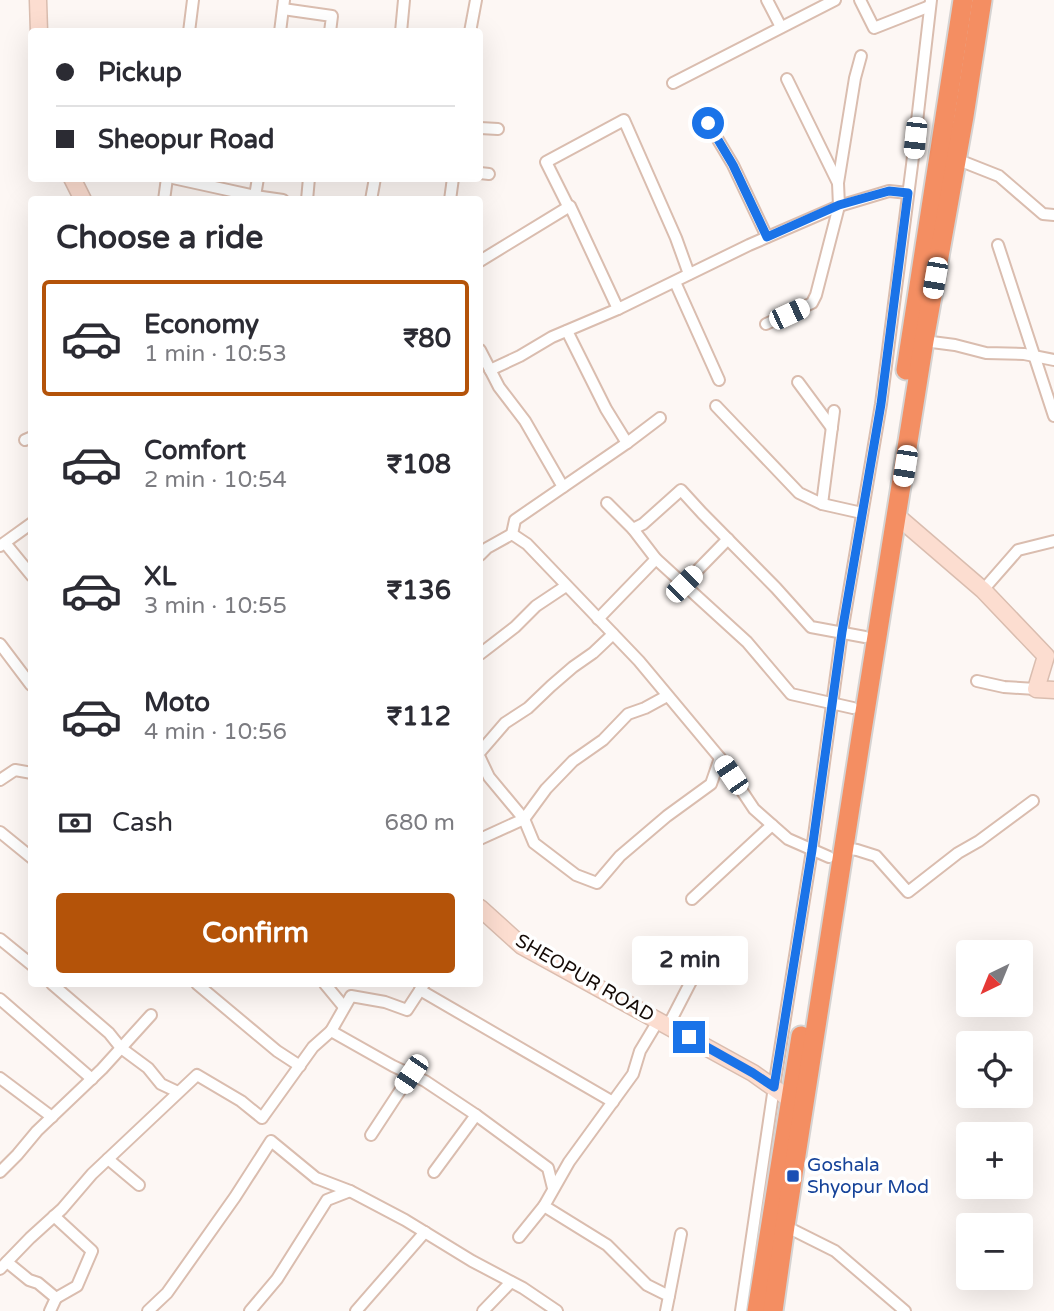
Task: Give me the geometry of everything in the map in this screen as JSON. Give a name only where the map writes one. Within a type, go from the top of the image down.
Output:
[{"type":"highway","points":[[774,1311],[828,852],[865,637],[963,0]]},
{"type":"highway","points":[[828,852],[897,516],[982,0]]},
{"type":"highway","points":[[757,1311],[797,1103]]},
{"type":"street","points":[[38,0],[39,28]]},
{"type":"street","points":[[189,28],[192,0]]},
{"type":"street","points":[[401,28],[404,0]]},
{"type":"street","points":[[471,28],[476,0]]},
{"type":"street","points":[[767,0],[781,27]]},
{"type":"street","points":[[673,82],[835,0]]},
{"type":"street","points":[[860,0],[874,28],[930,3]]},
{"type":"street","points":[[741,1311],[774,1087],[828,852],[832,704],[881,404],[930,3]]},
{"type":"street","points":[[281,28],[284,4],[332,16],[330,28]]},
{"type":"street","points":[[766,324],[812,303],[816,296],[839,205],[838,183],[861,56]]},
{"type":"street","points":[[787,79],[838,183]]},
{"type":"street","points":[[618,309],[570,206],[569,208],[546,162],[624,120],[689,274]]},
{"type":"street","points":[[708,123],[733,165],[767,237]]},
{"type":"street","points":[[483,128],[498,129]]},
{"type":"street","points":[[956,159],[999,176],[1043,214],[1054,215]]},
{"type":"street","points":[[191,182],[255,196],[257,182]]},
{"type":"street","points":[[490,370],[552,337],[618,309],[839,205],[889,191],[908,193]]},
{"type":"street","points":[[483,259],[569,208]]},
{"type":"street","points":[[999,245],[1054,416]]},
{"type":"street","points":[[674,282],[719,380]]},
{"type":"street","points":[[568,331],[606,409],[626,443]]},
{"type":"street","points":[[924,341],[986,353],[1024,354],[1054,360]]},
{"type":"street","points":[[483,356],[499,387],[525,421],[563,487]]},
{"type":"street","points":[[798,382],[832,428]]},
{"type":"street","points":[[716,406],[799,493],[822,504],[862,513]]},
{"type":"street","points":[[822,504],[834,411]]},
{"type":"street","points":[[483,552],[512,534],[515,520],[660,418]]},
{"type":"street","points":[[633,529],[643,524],[681,490],[811,627],[865,637]]},
{"type":"street","points":[[607,503],[633,529],[656,559],[747,642],[791,694],[853,708]]},
{"type":"street","points":[[897,516],[983,590],[1050,655],[1036,689]]},
{"type":"street","points":[[28,527],[2,545],[28,572]]},
{"type":"street","points":[[512,534],[527,544],[639,661],[720,758],[754,809],[788,839],[828,852],[857,850],[876,856],[908,892],[958,852],[979,841],[1033,801]]},
{"type":"street","points":[[684,584],[728,539]]},
{"type":"street","points":[[983,590],[1018,550],[1054,541]]},
{"type":"street","points":[[598,619],[656,559]]},
{"type":"street","points":[[483,652],[536,606],[566,586]]},
{"type":"street","points":[[483,749],[505,723],[528,708],[613,634]]},
{"type":"street","points":[[0,644],[28,681]]},
{"type":"street","points":[[976,681],[1004,687],[1054,690]]},
{"type":"street","points":[[483,838],[524,819],[573,761],[603,740],[628,714],[667,696]]},
{"type":"street","points":[[483,765],[489,778],[524,819],[534,843],[576,874],[597,883],[620,856],[667,816],[711,784],[720,758]]},
{"type":"street","points":[[0,780],[15,770],[28,772]]},
{"type":"street","points":[[692,899],[772,825]]},
{"type":"street","points":[[0,832],[28,855]]},
{"type":"street","name":"SHEOPUR ROAD","points":[[483,911],[522,946],[753,1073],[797,1103]]},
{"type":"street","points":[[0,939],[28,962]]},
{"type":"street","points":[[519,1237],[544,1206],[569,1163],[633,1074],[640,1051],[663,1023],[701,962]]},
{"type":"street","points":[[55,987],[109,1033],[121,1048],[148,1068],[161,1084],[178,1092]]},
{"type":"street","points":[[201,987],[277,1051],[300,1066]]},
{"type":"street","points":[[327,987],[344,1007]]},
{"type":"street","points":[[57,1298],[38,1283],[4,1266],[92,1174],[197,1074],[241,1101],[262,1118],[313,1047],[331,1031],[351,996],[385,1002],[407,1010],[422,987],[613,1102]]},
{"type":"street","points":[[0,999],[92,1079]]},
{"type":"street","points":[[0,1172],[151,1015]]},
{"type":"street","points":[[331,1031],[425,1080],[476,1115],[548,1168],[553,1188]]},
{"type":"street","points":[[371,1135],[411,1074]]},
{"type":"street","points":[[0,1078],[52,1117]]},
{"type":"street","points":[[434,1172],[476,1115]]},
{"type":"street","points":[[148,1311],[167,1293],[236,1197],[271,1141],[316,1178],[350,1191],[425,1232],[557,1311]]},
{"type":"street","points":[[108,1159],[139,1185]]},
{"type":"street","points":[[250,1311],[276,1279],[327,1200],[350,1191]]},
{"type":"street","points":[[544,1206],[607,1244],[647,1284],[669,1296]]},
{"type":"street","points":[[50,1311],[57,1298],[77,1286],[92,1251],[54,1216]]},
{"type":"street","points":[[785,1226],[835,1251],[905,1311]]},
{"type":"street","points":[[356,1311],[425,1232]]},
{"type":"street","points":[[666,1311],[681,1234]]},
{"type":"street","points":[[483,1311],[511,1282]]},
{"type":"place","name":"Goshala Shyopur Mod","points":[[793,1176]]},
{"type":"route","points":[[689,1037],[774,1087],[812,850],[842,632],[881,404],[908,193],[889,191],[839,205],[767,237],[733,165],[708,123]]}]
